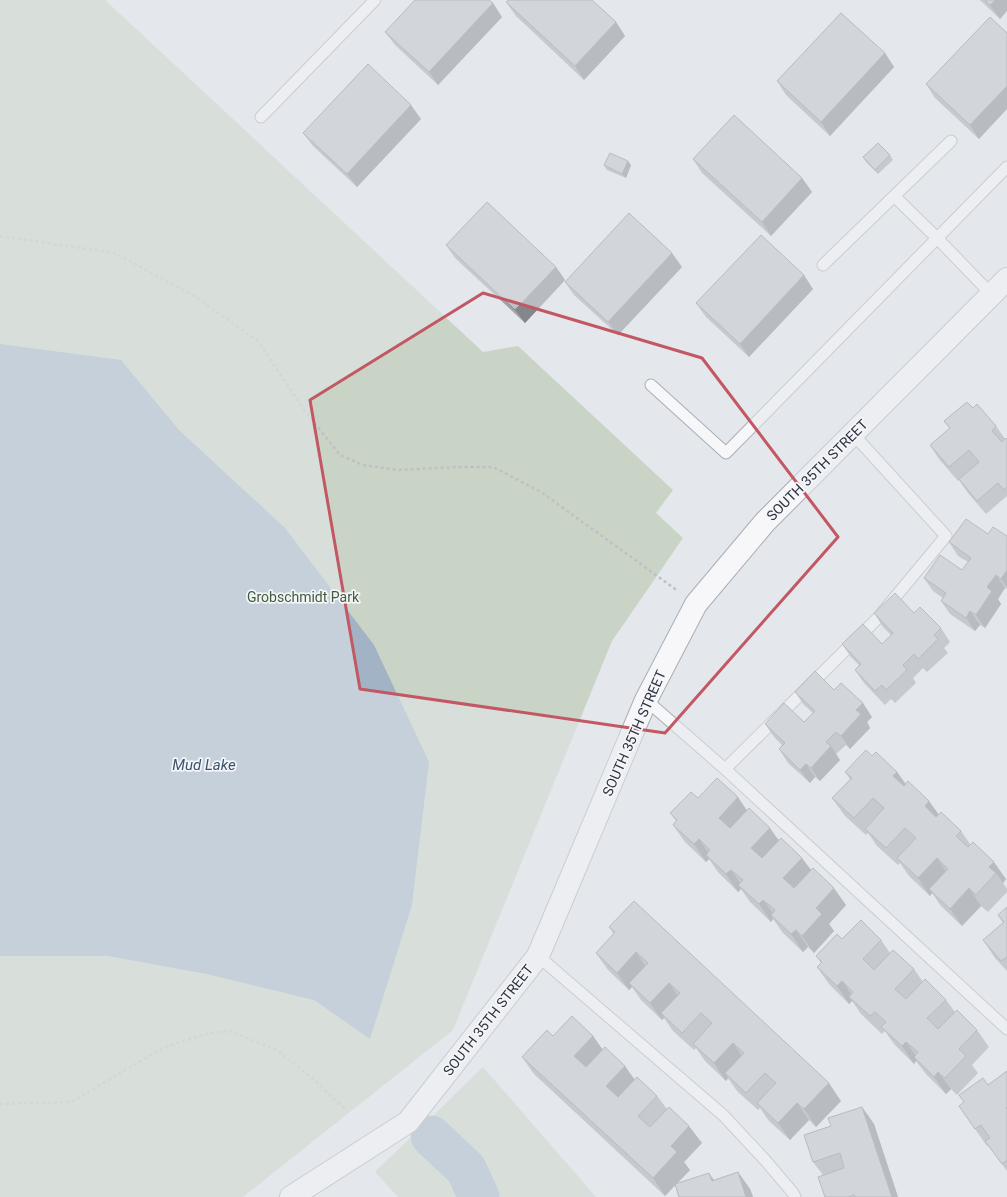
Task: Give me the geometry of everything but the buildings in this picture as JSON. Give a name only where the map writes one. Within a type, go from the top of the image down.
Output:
[{"type":"street","name":"SOUTH 35TH STREET","points":[[291,1197],[408,1122],[538,956],[646,700],[696,604],[765,522],[1007,279]]},
{"type":"lane","points":[[261,117],[374,0]]},
{"type":"lane","points":[[823,265],[951,141]]},
{"type":"lane","points":[[651,385],[726,453],[1007,167]]},
{"type":"lane","points":[[894,196],[992,295]]},
{"type":"lane","points":[[725,769],[877,619],[946,536],[853,434]]},
{"type":"lane","points":[[646,700],[725,769],[1007,1029]]},
{"type":"lane","points":[[538,956],[723,1115],[766,1160],[795,1197]]},
{"type":"path","points":[[0,236],[115,253],[194,296],[258,342],[305,412],[340,455],[363,465],[398,470],[493,467],[541,492],[696,604]]},
{"type":"path","points":[[0,1104],[71,1102],[163,1048],[205,1034],[230,1031],[277,1050],[344,1108]]},
{"type":"highlighted area","points":[[483,293],[702,358],[838,537],[665,733],[360,689],[310,400]]},
{"type":"green space","name":"Grobschmidt Park","points":[[0,0],[105,0],[483,352],[518,346],[673,490],[656,513],[683,538],[612,641],[453,1030],[243,1197],[0,1197]]},
{"type":"green space","points":[[483,1067],[596,1197],[398,1197],[375,1172]]},
{"type":"water","name":"Mud Lake","points":[[0,344],[121,360],[179,430],[285,528],[374,645],[429,762],[412,905],[370,1039],[314,1000],[207,974],[108,956],[0,956]]},
{"type":"waterway","points":[[431,1136],[466,1169],[479,1197]]}]
